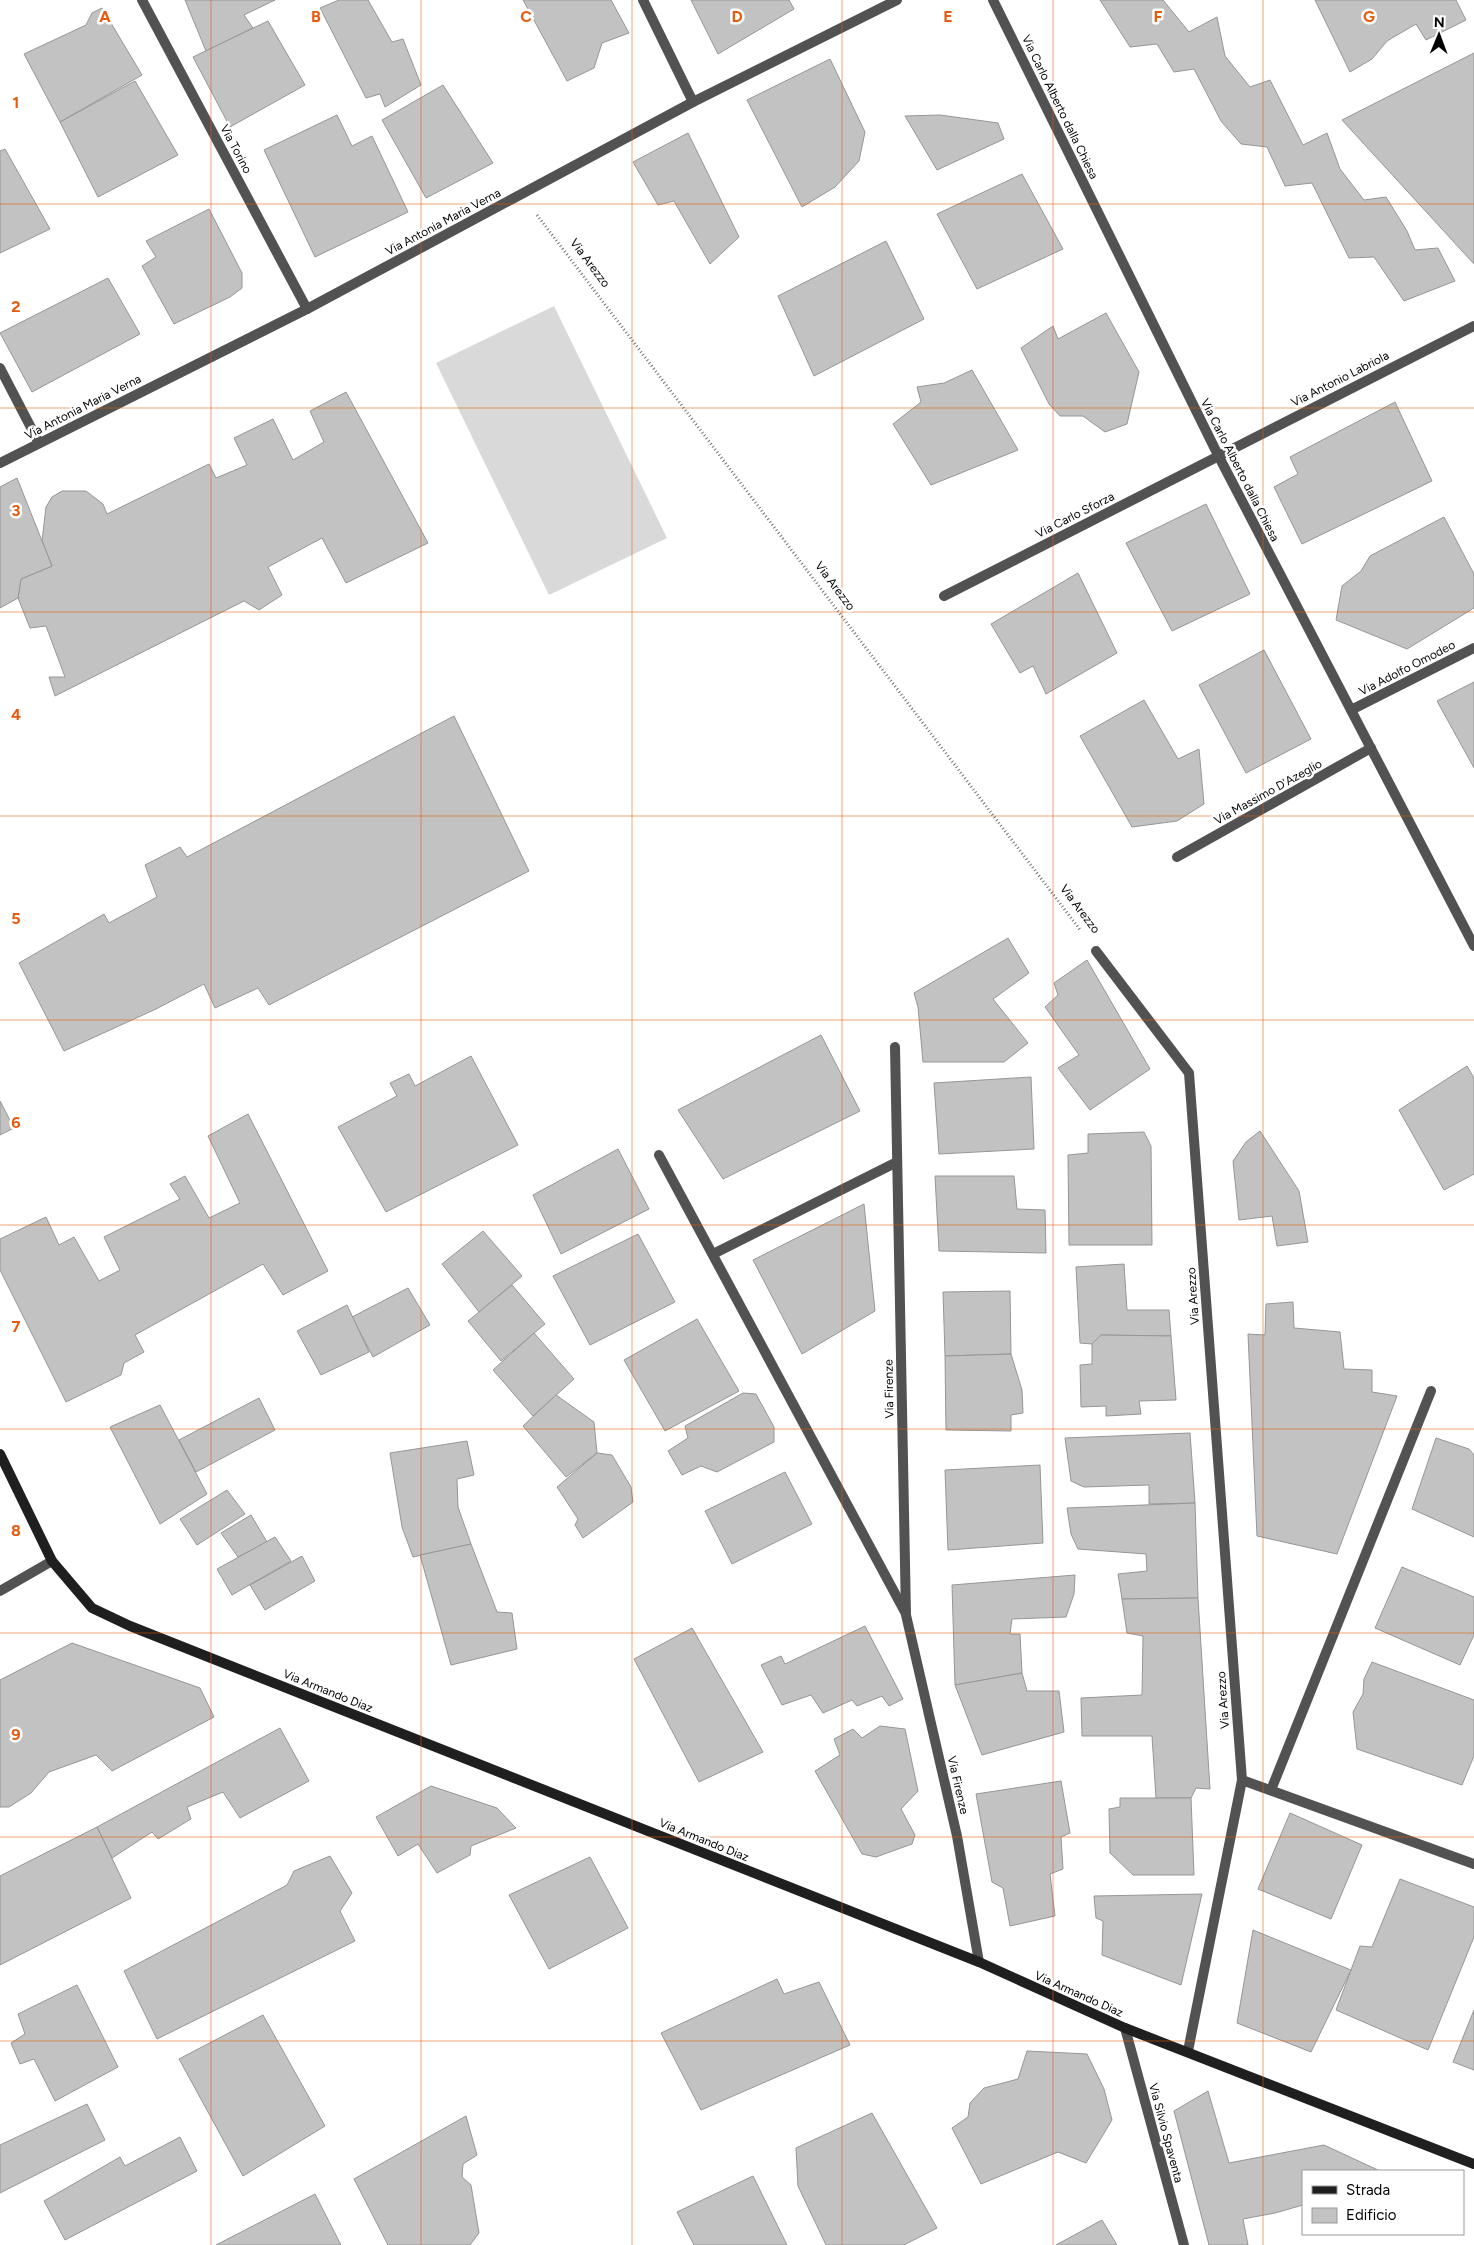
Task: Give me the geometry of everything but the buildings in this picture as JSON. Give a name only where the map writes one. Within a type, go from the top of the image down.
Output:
[{"type":"main road","name":"Via Armando Diaz","points":[[0,1454],[52,1561],[92,1608],[130,1626],[979,1962],[1125,2028],[1474,2164]]},
{"type":"street","name":"Via Torino","points":[[142,0],[307,309]]},
{"type":"street","points":[[642,0],[693,102]]},
{"type":"street","name":"Via Antonia Maria Verna","points":[[0,463],[307,309],[693,102],[897,0]]},
{"type":"street","name":"Via Carlo Alberto dalla Chiesa","points":[[993,0],[1218,455],[1474,946]]},
{"type":"street","name":"Via Antonio Labriola","points":[[1218,455],[1474,326]]},
{"type":"street","points":[[0,368],[39,442]]},
{"type":"street","name":"Via Carlo Sforza","points":[[944,596],[1218,455]]},
{"type":"street","name":"Via Adolfo Omodeo","points":[[1350,710],[1474,648]]},
{"type":"street","name":"Via Massimo D'Azeglio","points":[[1177,857],[1371,748]]},
{"type":"street","name":"Via Arezzo","points":[[1096,951],[1189,1073],[1242,1780],[1188,2051]]},
{"type":"street","name":"Via Firenze","points":[[895,1047],[906,1615],[957,1836],[979,1962]]},
{"type":"street","name":"Via Firenze","points":[[659,1155],[906,1615]]},
{"type":"street","points":[[713,1254],[897,1162]]},
{"type":"street","points":[[1271,1790],[1431,1391]]},
{"type":"street","points":[[0,1591],[52,1561]]},
{"type":"street","points":[[1242,1780],[1474,1864]]},
{"type":"street","name":"Via Silvio Spaventa","points":[[1125,2028],[1184,2245]]},
{"type":"path","name":"Via Arezzo","points":[[522,194],[1096,951]]},
{"type":"shaded area","points":[[554,306],[667,538],[549,595],[436,363]]}]
